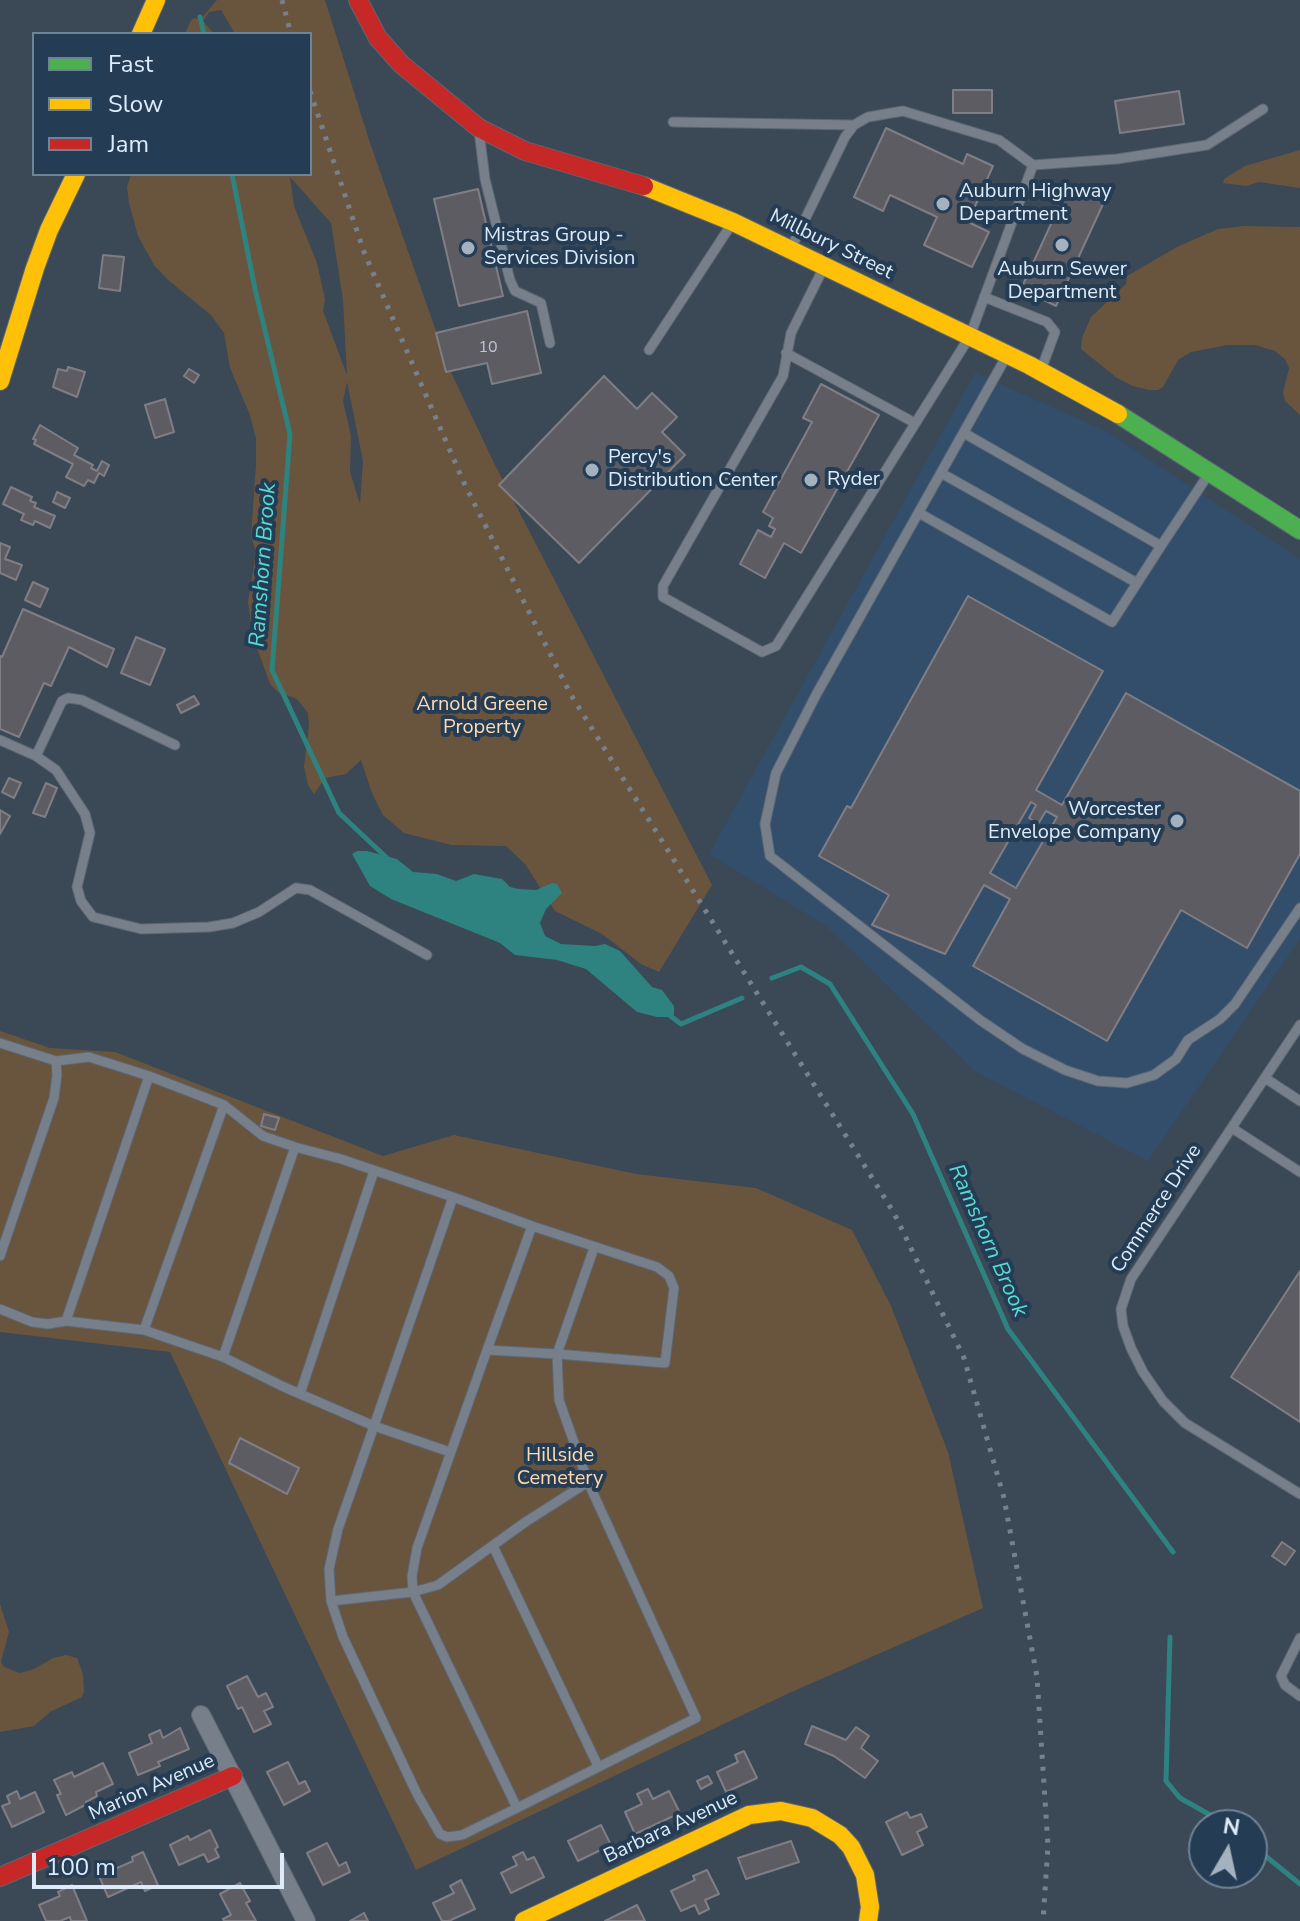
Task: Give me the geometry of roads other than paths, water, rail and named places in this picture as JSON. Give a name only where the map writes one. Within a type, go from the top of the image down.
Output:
[{"type":"street","points":[[142,32],[156,0]]},
{"type":"street","name":"Millbury Street","points":[[358,0],[378,38],[397,60],[479,128],[525,151],[660,191],[733,222],[1008,354],[1142,427],[1300,530]]},
{"type":"street","points":[[0,381],[46,239],[75,176]]},
{"type":"street","points":[[201,1715],[306,1921]]},
{"type":"street","name":"Marion Avenue","points":[[0,1877],[233,1776]]},
{"type":"street","name":"Barbara Avenue","points":[[524,1921],[734,1821],[757,1813],[781,1811],[827,1825],[851,1847],[865,1875],[870,1907],[868,1921]]},
{"type":"lane","points":[[791,250],[845,137],[854,125],[868,117],[903,111],[999,140],[1033,165],[1117,159],[1207,145],[1263,109]]},
{"type":"lane","points":[[673,122],[854,125]]},
{"type":"lane","points":[[479,128],[485,179],[510,280],[515,291],[541,303],[550,343]]},
{"type":"lane","points":[[825,266],[791,333],[783,376],[663,586],[663,597],[762,652],[776,646],[970,336],[1033,165]]},
{"type":"lane","points":[[649,350],[733,222]]},
{"type":"lane","points":[[984,297],[1047,322],[1055,332],[1040,370]]},
{"type":"lane","points":[[786,353],[915,423]]},
{"type":"lane","points":[[1008,354],[816,695],[776,773],[765,824],[770,856],[980,1020],[1023,1049],[1065,1070],[1098,1081],[1127,1083],[1154,1075],[1176,1059],[1188,1040],[1220,1019],[1235,1004],[1300,908]]},
{"type":"lane","points":[[964,433],[1161,546]]},
{"type":"lane","points":[[919,513],[1112,622],[1210,471]]},
{"type":"lane","points":[[941,473],[1137,583]]},
{"type":"lane","points":[[36,756],[62,701],[68,698],[82,700],[175,745]]},
{"type":"lane","points":[[0,740],[36,756],[56,770],[85,814],[90,833],[77,887],[81,901],[93,917],[141,929],[209,927],[233,923],[259,912],[296,888],[310,890],[427,955]]},
{"type":"lane","name":"Commerce Drive","points":[[1300,1025],[1131,1279],[1125,1293],[1122,1317],[1136,1360],[1163,1401],[1185,1423],[1300,1494]]},
{"type":"lane","points":[[0,1043],[56,1061],[89,1057],[149,1076],[224,1105],[263,1136],[657,1267],[669,1276],[674,1288],[665,1363],[487,1350]]},
{"type":"lane","points":[[0,1256],[54,1098],[56,1061]]},
{"type":"lane","points":[[66,1321],[149,1076]]},
{"type":"lane","points":[[1265,1078],[1300,1101]]},
{"type":"lane","points":[[144,1330],[224,1105]]},
{"type":"lane","points":[[1232,1128],[1300,1172]]},
{"type":"lane","points":[[223,1357],[295,1147]]},
{"type":"lane","points":[[300,1394],[374,1171]]},
{"type":"lane","points":[[453,1197],[338,1529],[329,1569],[331,1601],[357,1665],[417,1794],[440,1834],[447,1837],[462,1835],[696,1718],[588,1482],[559,1400],[557,1354],[594,1248]]},
{"type":"lane","points":[[517,1808],[413,1592],[412,1576],[417,1548],[532,1226]]},
{"type":"lane","points":[[0,1309],[32,1322],[48,1324],[66,1321],[144,1330],[223,1357],[374,1426],[450,1452]]},
{"type":"lane","points":[[331,1601],[413,1592],[438,1585],[524,1523],[588,1482]]},
{"type":"lane","points":[[493,1546],[598,1766]]},
{"type":"lane","points":[[1300,1638],[1281,1676],[1285,1685],[1300,1696]]},
{"type":"waterway","name":"Ramshorn Brook","points":[[200,17],[204,32]]},
{"type":"waterway","name":"Ramshorn Brook","points":[[232,176],[255,289],[290,434],[272,670],[339,813],[388,859]]},
{"type":"waterway","name":"Ramshorn Brook","points":[[772,978],[801,967],[830,984],[913,1114],[1008,1329],[1173,1552]]},
{"type":"waterway","name":"Ramshorn Brook","points":[[668,1014],[681,1024],[742,998]]},
{"type":"waterway","name":"Ramshorn Brook","points":[[1170,1637],[1166,1781],[1180,1798],[1200,1809]]},
{"type":"waterway","name":"Ramshorn Brook","points":[[1268,1858],[1300,1884]]},
{"type":"railway","points":[[282,0],[290,32]]},
{"type":"railway","points":[[312,97],[364,252],[464,483],[571,695],[894,1213],[964,1358],[1004,1498],[1037,1677],[1048,1846],[1043,1921]]},
{"type":"place","name":"Auburn Highway Department","points":[[943,204]]},
{"type":"place","name":"Auburn Sewer Department","points":[[1062,245]]},
{"type":"place","name":"Mistras Group - Services Division","points":[[468,248]]},
{"type":"place","name":"Percy's Distribution Center","points":[[592,470]]},
{"type":"place","name":"Ryder","points":[[811,480]]},
{"type":"place","name":"Worcester Envelope Company","points":[[1177,821]]},
{"type":"park label","name":"Arnold Greene Property","points":[[482,716]]},
{"type":"park label","name":"Hillside Cemetery","points":[[560,1468]]}]
